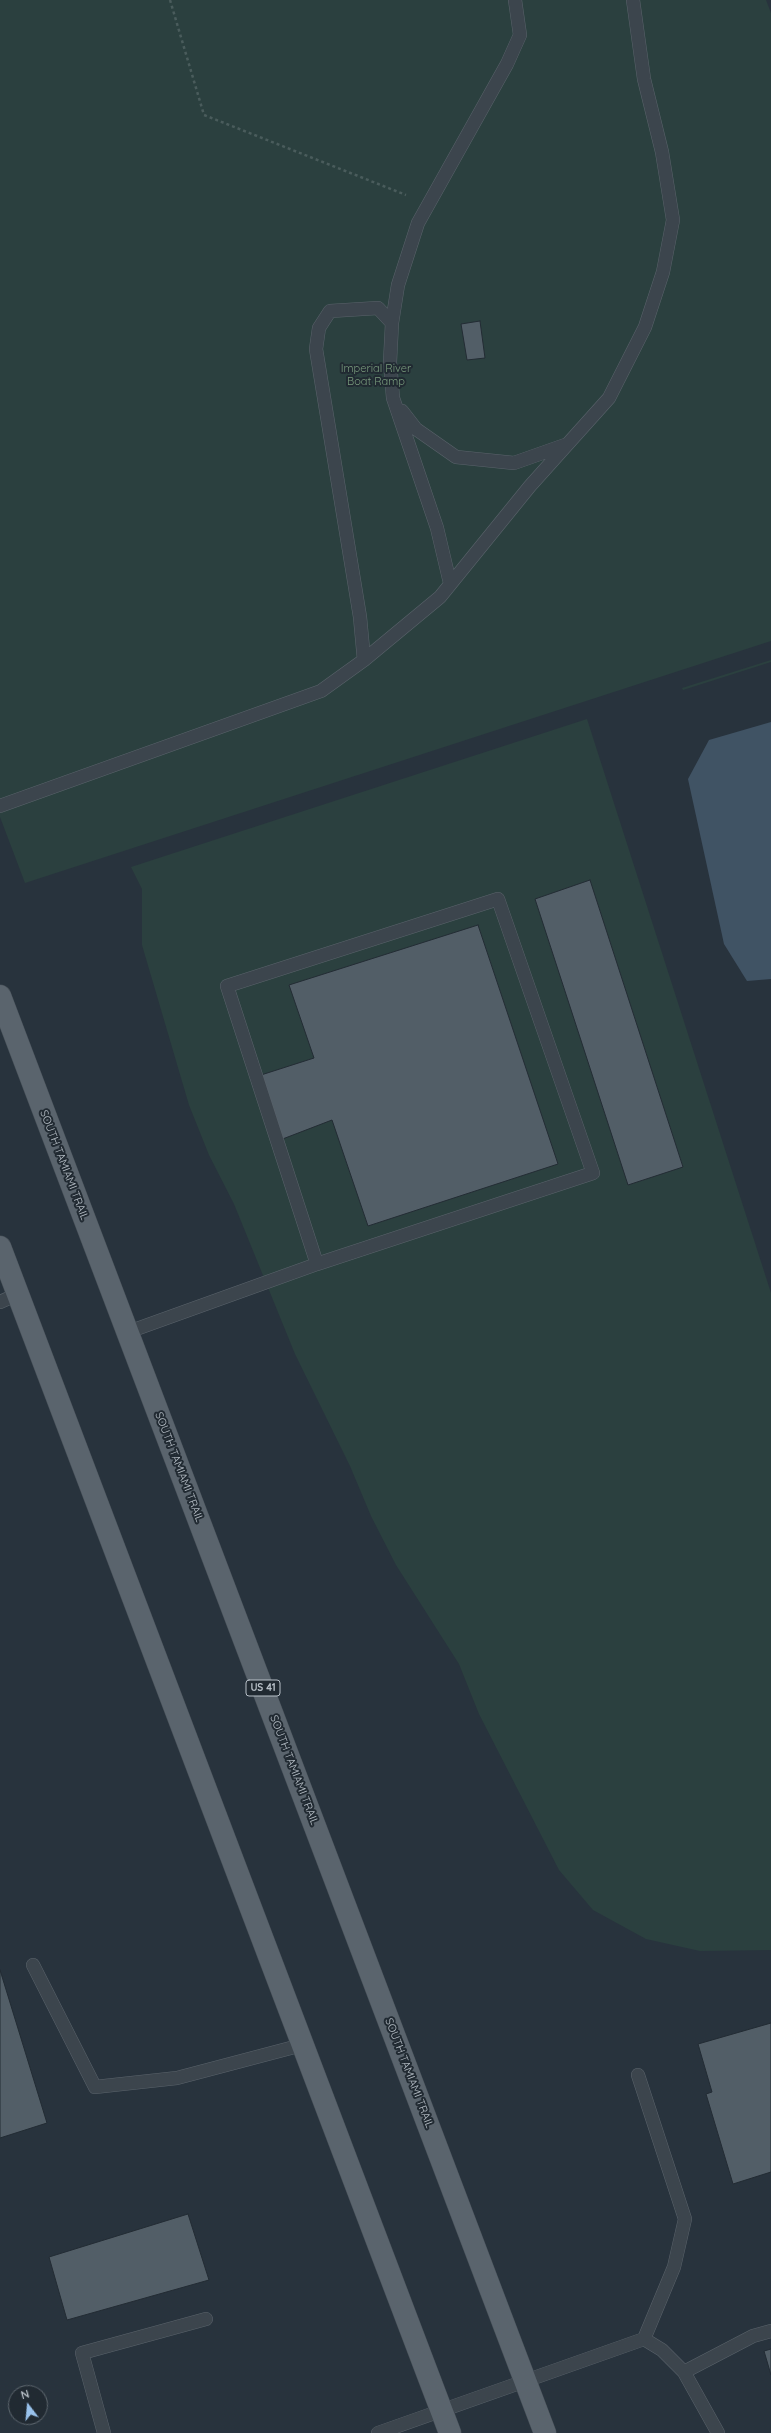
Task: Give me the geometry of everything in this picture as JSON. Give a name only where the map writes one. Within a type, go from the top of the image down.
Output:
[{"type":"main road","name":"SOUTH TAMIAMI TRAIL","points":[[0,996],[545,2433]]},
{"type":"main road","points":[[0,1247],[9,1298],[302,2045],[450,2433]]},
{"type":"lane","points":[[450,583],[437,528],[392,398],[390,362],[392,323],[398,285],[418,223],[507,64],[520,35],[515,0]]},
{"type":"lane","points":[[0,806],[321,691],[364,660],[440,597],[450,583],[568,444],[609,398],[645,327],[663,272],[673,220],[662,152],[644,79],[633,0]]},
{"type":"lane","points":[[364,660],[360,617],[316,349],[319,328],[330,311],[378,308],[392,323]]},
{"type":"lane","points":[[392,398],[416,429],[456,457],[514,463],[568,444]]},
{"type":"lane","points":[[128,1332],[317,1264],[593,1172],[498,900],[227,986],[317,1264]]},
{"type":"lane","points":[[33,1965],[95,2087],[177,2078],[302,2045]]},
{"type":"lane","points":[[378,2433],[442,2412],[526,2380],[644,2339],[674,2266],[686,2219],[638,2074]]},
{"type":"lane","points":[[104,2433],[82,2354],[206,2318]]},
{"type":"lane","points":[[684,2372],[753,2336],[771,2331]]},
{"type":"lane","points":[[644,2339],[662,2350],[684,2372],[718,2433]]},
{"type":"path","points":[[170,0],[204,115],[429,204]]},
{"type":"green space","name":"Imperial River Boat Ramp","points":[[0,0],[766,0],[771,13],[771,641],[25,883],[0,817]]},
{"type":"green space","points":[[771,660],[771,662],[683,690],[682,688]]},
{"type":"green space","points":[[587,719],[771,1293],[771,1950],[700,1951],[646,1939],[593,1910],[559,1870],[479,1714],[459,1664],[396,1565],[371,1516],[350,1466],[295,1354],[234,1204],[209,1155],[189,1105],[142,945],[142,889],[131,867]]},
{"type":"water","points":[[771,722],[771,979],[747,981],[724,944],[688,779],[709,740]]},
{"type":"building","points":[[480,321],[485,358],[467,360],[461,324]]},
{"type":"building","points":[[590,880],[683,1167],[628,1185],[535,899]]},
{"type":"building","points":[[478,925],[558,1164],[368,1226],[332,1120],[280,1140],[261,1075],[314,1058],[289,985]]},
{"type":"building","points":[[0,1970],[47,2123],[0,2138]]},
{"type":"building","points":[[771,2023],[771,2172],[733,2184],[706,2094],[712,2092],[698,2044]]},
{"type":"building","points":[[188,2214],[209,2280],[67,2320],[49,2257]]},
{"type":"building","points":[[771,2349],[771,2375],[764,2351]]}]
